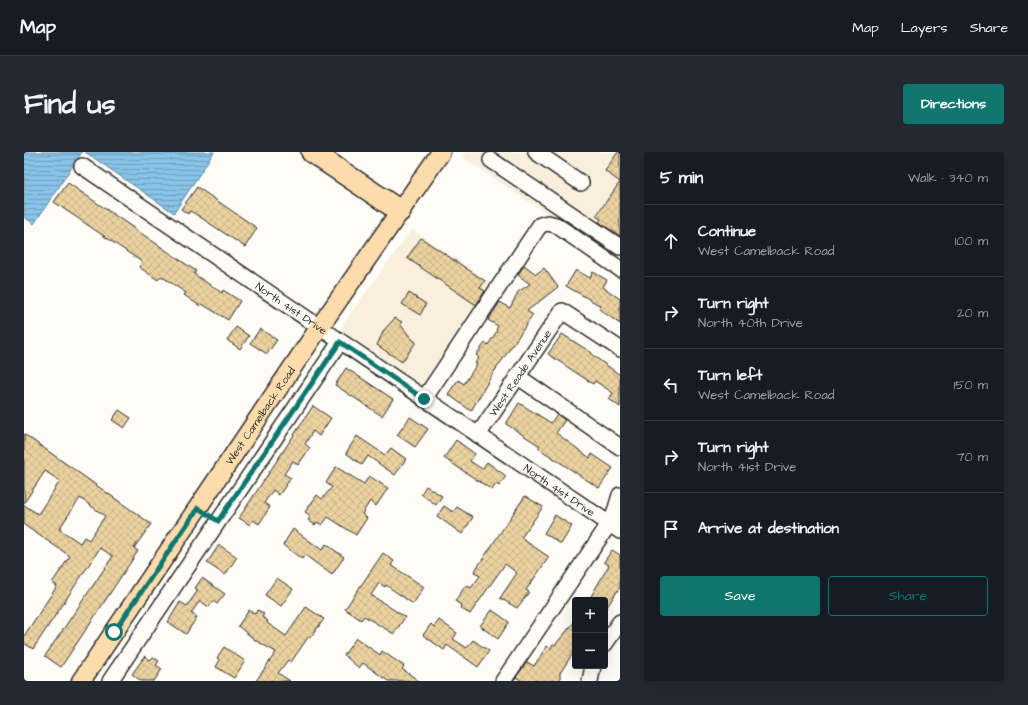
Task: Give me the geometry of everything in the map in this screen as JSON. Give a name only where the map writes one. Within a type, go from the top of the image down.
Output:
[{"type":"highway","points":[[312,152],[400,211]]},
{"type":"main road","name":"West Camelback Road","points":[[81,681],[319,328],[441,152]]},
{"type":"street","points":[[536,152],[581,183]]},
{"type":"street","points":[[491,160],[620,247]]},
{"type":"street","name":"North 41st Drive","points":[[82,166],[614,528]]},
{"type":"street","points":[[424,399],[540,225],[548,223],[556,225],[620,269]]},
{"type":"street","name":"West Reade Avenue","points":[[478,435],[562,311],[620,349]]},
{"type":"street","points":[[110,681],[340,342]]},
{"type":"street","points":[[517,376],[620,447]]},
{"type":"street","points":[[503,681],[614,528],[614,515],[620,495]]},
{"type":"street","points":[[198,508],[218,521]]},
{"type":"street","points":[[608,640],[620,622]]},
{"type":"street","points":[[590,681],[592,669]]},
{"type":"shaded area","points":[[466,152],[620,152],[620,263],[462,157]]},
{"type":"shaded area","points":[[412,229],[499,288],[429,392],[342,332],[342,326]]},
{"type":"water","points":[[24,152],[82,152],[34,224],[24,217]]},
{"type":"water","points":[[85,152],[214,152],[174,213]]},
{"type":"building","points":[[618,152],[620,152],[620,182],[605,171]]},
{"type":"building","points":[[620,182],[620,236],[599,222],[601,219],[596,216]]},
{"type":"building","points":[[68,183],[196,271],[194,274],[222,293],[223,290],[240,301],[228,320],[202,304],[200,306],[184,295],[186,293],[161,276],[158,280],[139,267],[142,262],[54,202]]},
{"type":"building","points":[[197,187],[257,228],[245,247],[190,211],[188,214],[181,209]]},
{"type":"building","points":[[421,238],[485,281],[480,288],[485,291],[476,305],[407,258]]},
{"type":"building","points":[[524,265],[536,274],[544,268],[558,287],[527,311],[533,315],[492,375],[471,411],[448,394],[458,380],[464,384],[477,364],[475,363],[479,358],[476,355],[485,343],[488,345],[497,331],[498,326],[488,320],[500,302],[510,308],[518,292],[530,284],[518,275]]},
{"type":"building","points":[[576,270],[590,278],[593,272],[607,280],[603,287],[620,299],[620,324],[599,309],[601,306],[566,286]]},
{"type":"building","points":[[409,293],[426,304],[420,315],[402,304]]},
{"type":"building","points":[[395,318],[402,322],[400,324],[416,342],[402,362],[377,345],[384,330]]},
{"type":"building","points":[[236,327],[249,336],[240,349],[227,340]]},
{"type":"building","points":[[260,329],[277,340],[267,354],[250,343]]},
{"type":"building","points":[[562,334],[592,353],[591,354],[620,375],[620,407],[609,399],[613,393],[595,381],[593,384],[548,354]]},
{"type":"building","points":[[346,368],[393,399],[382,416],[335,385]]},
{"type":"building","points":[[519,403],[551,423],[557,414],[565,420],[556,433],[590,458],[592,454],[613,468],[599,488],[538,448],[540,446],[506,424]]},
{"type":"building","points":[[313,406],[331,418],[319,436],[313,431],[305,444],[310,448],[298,465],[293,461],[284,474],[291,478],[279,495],[273,490],[264,503],[270,507],[259,524],[253,520],[250,525],[239,518]]},
{"type":"building","points":[[119,410],[131,418],[124,428],[112,420]]},
{"type":"building","points":[[410,417],[428,429],[415,447],[397,435]]},
{"type":"building","points":[[24,434],[151,524],[134,548],[138,551],[61,667],[45,656],[113,556],[100,548],[33,649],[24,643],[24,636],[57,586],[52,583],[70,556],[24,525],[24,505],[38,514],[60,481],[45,471],[24,503]],"holes":[[[80,498],[105,516],[89,540],[84,537],[80,543],[59,529]]]},
{"type":"building","points":[[357,436],[385,455],[391,448],[406,459],[395,475],[368,456],[362,465],[346,453]]},
{"type":"building","points":[[456,440],[475,454],[470,461],[482,469],[487,462],[506,476],[499,486],[496,484],[492,490],[444,458]]},
{"type":"building","points":[[336,467],[364,484],[369,476],[388,488],[376,506],[370,501],[362,514],[367,518],[356,535],[328,517],[322,525],[317,522],[315,525],[308,520],[311,516],[305,512],[317,495],[322,499],[332,487],[326,483]]},
{"type":"building","points":[[426,486],[442,496],[436,505],[421,494]]},
{"type":"building","points":[[525,496],[543,507],[521,538],[549,557],[526,590],[529,592],[517,608],[500,598],[517,573],[505,564],[470,614],[460,608],[461,605],[455,601],[466,585],[471,588],[480,576],[474,572]]},
{"type":"building","points":[[444,506],[453,512],[457,507],[473,517],[462,534],[437,516]]},
{"type":"building","points":[[555,515],[572,526],[561,544],[544,533]]},
{"type":"building","points":[[293,529],[322,550],[326,544],[344,557],[332,575],[305,555],[302,559],[283,545]]},
{"type":"building","points":[[219,545],[237,557],[225,575],[207,563]]},
{"type":"building","points":[[612,550],[620,555],[620,587],[608,605],[608,597],[591,597],[609,565],[604,562]]},
{"type":"building","points":[[383,553],[394,561],[391,565],[424,587],[413,604],[386,585],[385,587],[379,583],[371,595],[405,617],[394,634],[364,616],[361,620],[345,609]]},
{"type":"building","points":[[202,578],[225,594],[217,604],[213,601],[209,607],[200,601],[191,613],[197,617],[186,634],[168,622],[180,602],[187,606],[198,590],[195,588]]},
{"type":"building","points":[[277,578],[293,589],[281,606],[265,595]]},
{"type":"building","points":[[306,607],[324,619],[311,637],[309,636],[291,662],[288,660],[278,673],[290,681],[256,681],[276,652],[255,640],[238,626],[249,610],[255,614],[258,610],[264,614],[262,617],[268,621],[267,623],[286,636]]},
{"type":"building","points":[[492,610],[509,622],[498,639],[480,626]]},
{"type":"building","points":[[439,620],[457,633],[453,639],[467,648],[473,640],[489,651],[478,667],[447,645],[444,650],[423,635],[431,624],[434,627]]},
{"type":"building","points":[[572,625],[572,655],[560,673],[560,681],[522,681],[516,677],[527,662],[534,666],[547,646],[550,649],[553,644],[555,645]]},
{"type":"building","points":[[356,638],[380,655],[382,651],[404,666],[402,669],[419,681],[388,681],[363,663],[359,668],[344,655]]},
{"type":"building","points":[[224,647],[245,661],[234,678],[216,667],[220,660],[217,658]]},
{"type":"building","points":[[145,656],[150,660],[153,657],[159,661],[156,665],[162,669],[154,681],[141,681],[132,674]]},
{"type":"route","points":[[114,632],[198,508],[218,521],[340,342],[424,399]]}]
